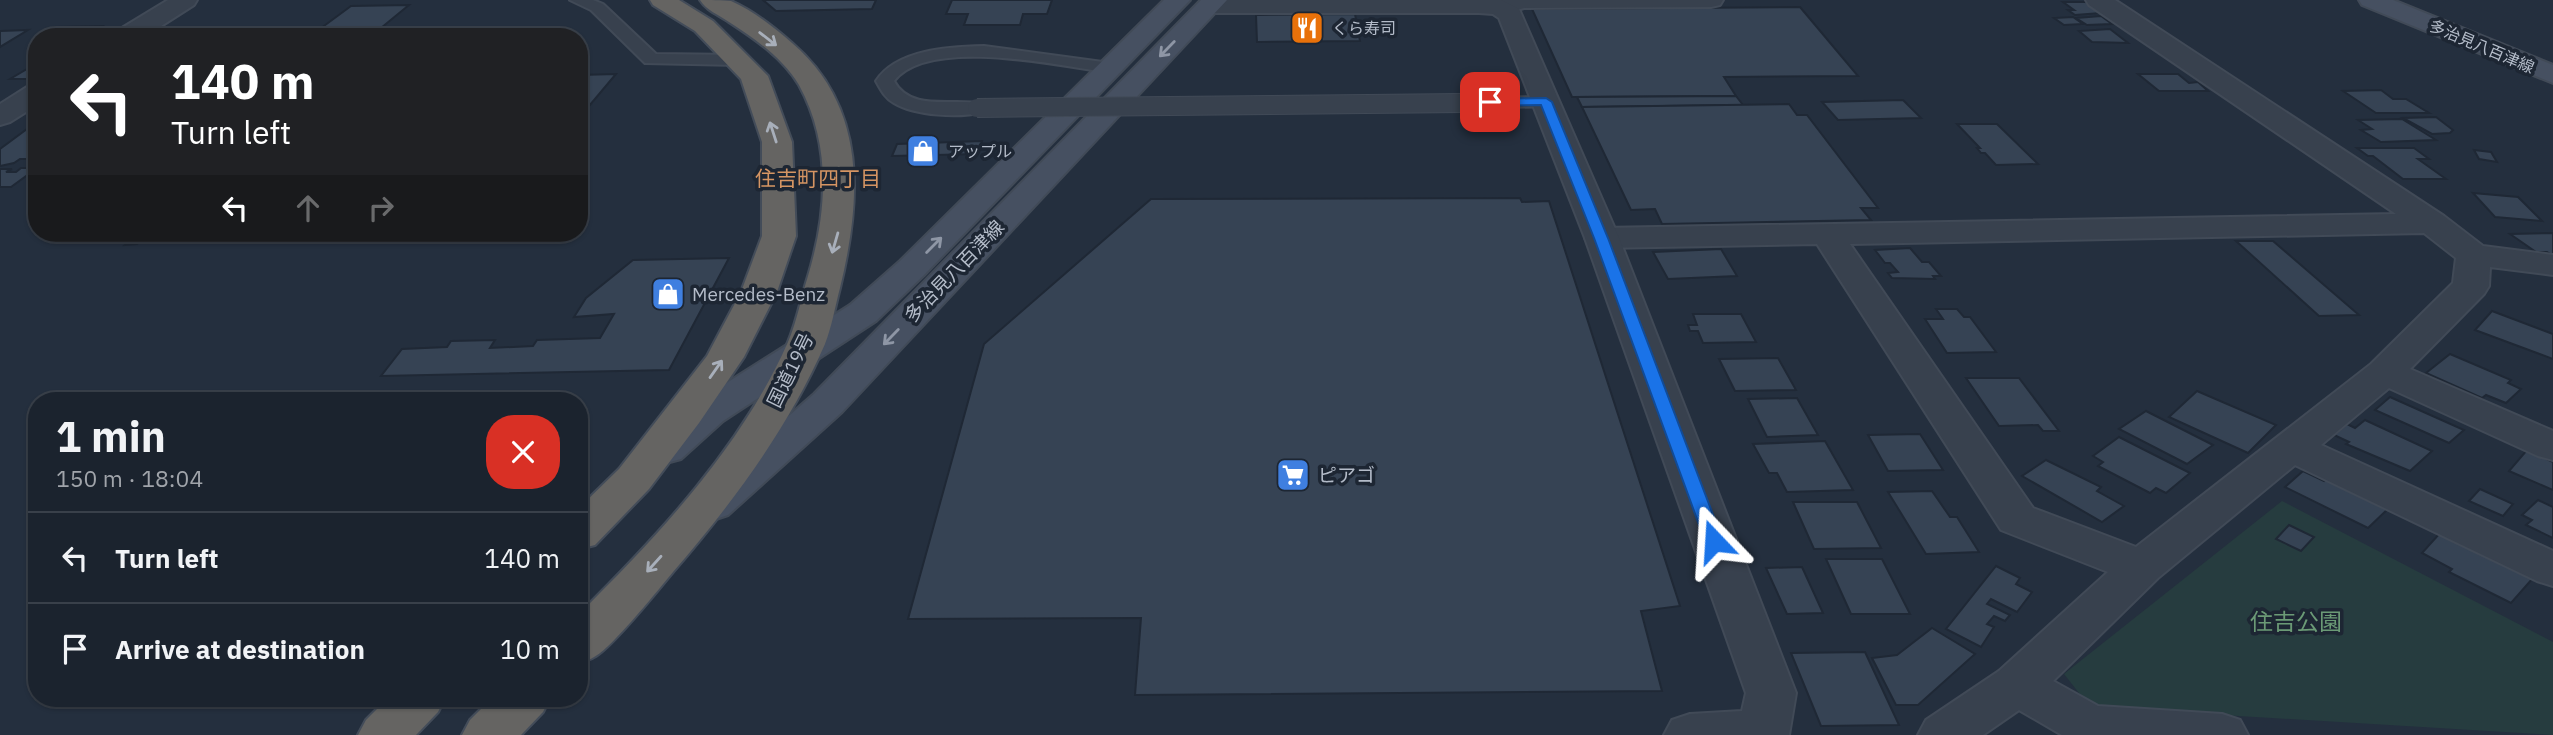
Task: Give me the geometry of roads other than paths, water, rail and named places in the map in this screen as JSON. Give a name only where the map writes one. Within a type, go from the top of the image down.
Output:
[{"type":"highway","points":[[588,525],[634,478],[685,414],[725,357],[759,292],[779,236],[777,142],[754,76],[704,26],[662,0]]},
{"type":"highway","name":"国道19号","points":[[588,634],[684,531],[762,425],[805,348],[838,232],[840,183],[835,138],[818,98],[797,63],[743,19],[712,0]]},
{"type":"highway","points":[[384,735],[411,707]]},
{"type":"highway","points":[[488,735],[516,707]]},
{"type":"main road","name":"多治見八百津線","points":[[2371,0],[2553,75]]},
{"type":"main road","name":"多治見八百津線","points":[[634,478],[709,412],[863,313],[912,268],[1110,68],[1200,2]]},
{"type":"main road","name":"多治見八百津線","points":[[684,531],[828,403],[1200,2]]},
{"type":"street","points":[[141,28],[186,0]]},
{"type":"street","points":[[1200,2],[1499,7],[1524,1],[1711,0]]},
{"type":"street","points":[[2098,0],[2432,223],[2473,255],[2553,265]]},
{"type":"street","points":[[1499,7],[1510,14],[1601,238],[1770,693],[1772,733],[1690,735]]},
{"type":"street","points":[[0,116],[28,99]]},
{"type":"street","points":[[1601,238],[2432,223]]},
{"type":"street","points":[[1827,234],[2017,519],[2142,567]]},
{"type":"street","points":[[1944,735],[2017,685],[2142,567],[2385,372],[2471,286],[2473,255]]},
{"type":"street","points":[[2385,372],[2553,447]]},
{"type":"street","points":[[2291,447],[2553,570]]},
{"type":"street","points":[[2017,685],[2090,726],[2222,735]]},
{"type":"lane","points":[[578,0],[597,8],[650,58],[738,60]]},
{"type":"lane","points":[[597,8],[617,0]]},
{"type":"lane","points":[[1110,68],[986,51],[953,52],[930,55],[890,71],[884,81],[887,90],[900,100],[930,106],[977,108],[1546,102]]},
{"type":"place","name":"くら寿司","points":[[1307,28]]},
{"type":"place","name":"アップル","points":[[923,151]]},
{"type":"place","name":"Mercedes-Benz","points":[[668,294]]},
{"type":"place","name":"ピアゴ","points":[[1293,475]]},
{"type":"district","name":"住吉町四丁目","points":[[818,178]]},
{"type":"park label","name":"住吉公園","points":[[2296,621]]}]
